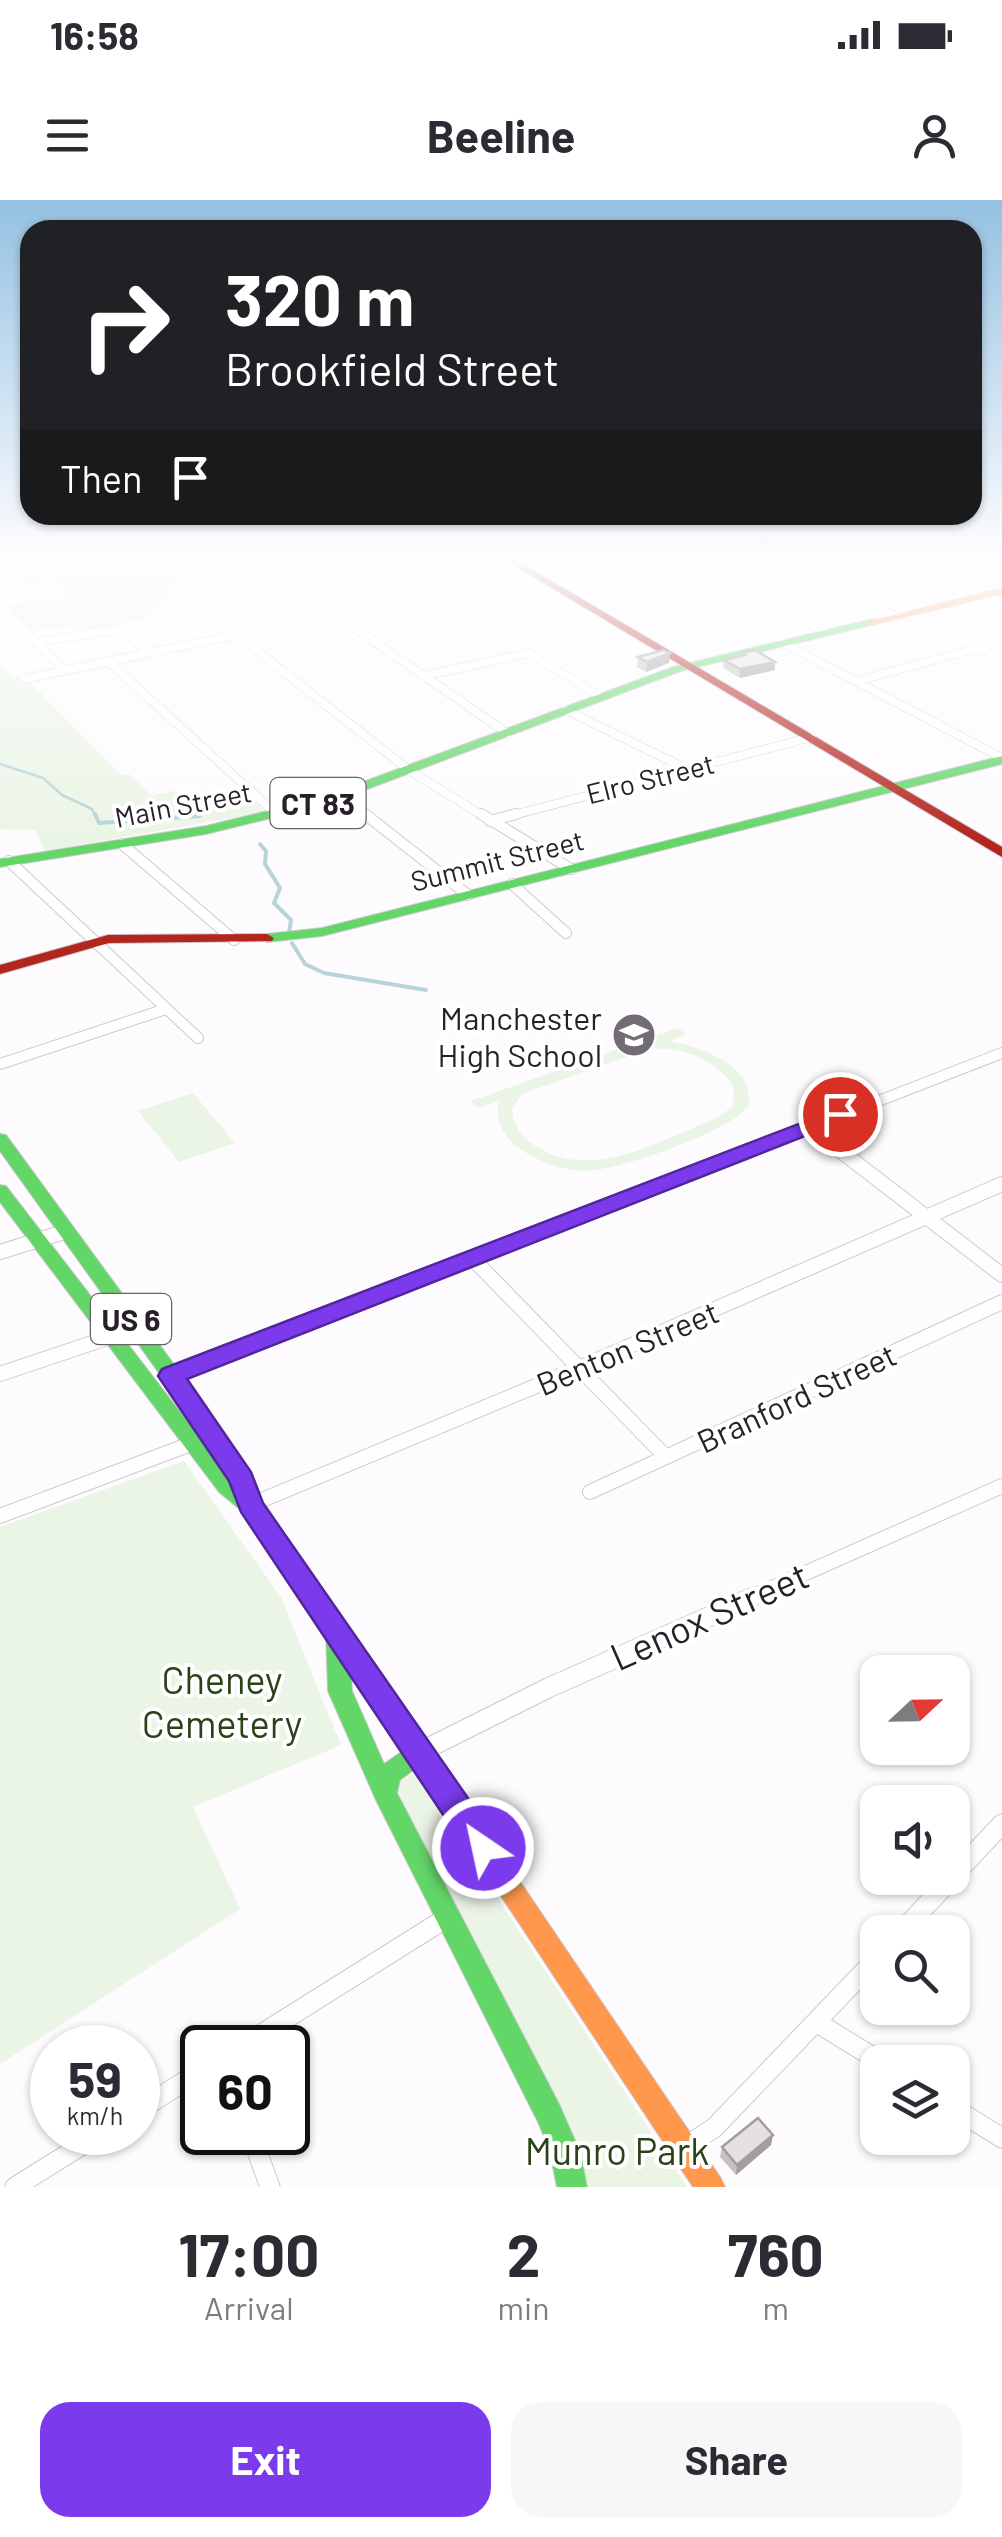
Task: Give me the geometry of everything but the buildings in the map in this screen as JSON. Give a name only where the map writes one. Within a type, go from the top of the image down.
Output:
[{"type":"main road","points":[[669,653],[1002,852]]},
{"type":"main road","name":"Main Street","points":[[4,862],[276,814],[342,796],[601,697],[690,665],[740,653]]},
{"type":"main road","name":"Summit Street","points":[[0,970],[95,941],[293,937],[1002,759]]},
{"type":"main road","name":"US 6","points":[[1,1143],[242,1479],[250,1505]]},
{"type":"main road","name":"US 6","points":[[0,1190],[226,1487],[250,1505],[337,1628],[710,2187]]},
{"type":"main road","points":[[337,1628],[340,1692],[385,1792],[549,2114],[565,2152],[572,2187]]},
{"type":"main road","points":[[385,1792],[389,1774],[420,1752]]},
{"type":"street","points":[[48,653],[65,670]]},
{"type":"street","points":[[24,678],[145,653]]},
{"type":"street","points":[[258,653],[410,771],[571,869]]},
{"type":"street","points":[[389,653],[506,734]]},
{"type":"street","points":[[422,676],[529,653],[601,697]]},
{"type":"street","points":[[804,653],[1002,759]]},
{"type":"street","points":[[857,681],[961,653]]},
{"type":"street","points":[[108,660],[276,814]]},
{"type":"street","points":[[566,710],[686,768]]},
{"type":"street","name":"Elro Street","points":[[490,821],[812,737]]},
{"type":"street","points":[[342,796],[468,894]]},
{"type":"street","points":[[122,844],[234,940]]},
{"type":"street","points":[[4,862],[198,1038]]},
{"type":"street","points":[[512,884],[566,932]]},
{"type":"street","points":[[0,1064],[166,1008]]},
{"type":"street","points":[[148,1385],[1002,1053]]},
{"type":"street","points":[[808,1126],[1002,1275]]},
{"type":"street","name":"Benton Street","points":[[250,1505],[578,1369],[1002,1184]]},
{"type":"street","points":[[0,1252],[67,1231]]},
{"type":"street","points":[[474,1259],[666,1457]]},
{"type":"street","name":"Branford Street","points":[[590,1492],[1002,1302]]},
{"type":"street","points":[[0,1374],[137,1328]]},
{"type":"street","points":[[0,1516],[212,1436]]},
{"type":"street","name":"Lenox Street","points":[[420,1752],[583,1672],[1002,1486]]},
{"type":"street","points":[[970,1858],[1002,1824]]},
{"type":"street","points":[[916,1915],[935,1895]]},
{"type":"street","points":[[276,2025],[448,1918]]},
{"type":"street","points":[[684,2147],[714,2128],[860,1976]]},
{"type":"street","points":[[816,2022],[860,2049]]},
{"type":"street","points":[[970,2118],[1002,2138]]},
{"type":"street","points":[[15,2187],[66,2155]]},
{"type":"street","points":[[258,2155],[270,2187]]},
{"type":"green space","points":[[0,664],[13,677],[56,669],[61,673],[29,681],[121,775],[129,774],[151,796],[172,791],[211,800],[243,792],[265,812],[45,851],[35,830],[0,829]]},
{"type":"green space","points":[[678,1028],[686,1034],[669,1041],[709,1053],[734,1068],[748,1091],[749,1105],[721,1126],[673,1148],[585,1171],[556,1166],[529,1154],[502,1129],[499,1101],[478,1108],[471,1101]],"holes":[[[648,1049],[697,1056],[718,1069],[734,1088],[733,1106],[717,1118],[650,1146],[602,1159],[556,1156],[534,1145],[518,1129],[512,1108],[522,1094]]]},
{"type":"green space","points":[[193,1093],[235,1143],[179,1162],[138,1111]]},
{"type":"green space","name":"Cheney Cemetery","points":[[184,1461],[281,1597],[341,1745],[193,1807],[240,1909],[60,2025],[30,2025],[30,2045],[0,2064],[0,1527]]},
{"type":"green space","name":"Munro Park","points":[[414,1774],[687,2187],[586,2187],[571,2129],[398,1792],[402,1780]]},
{"type":"waterway","points":[[0,764],[43,778],[62,795],[92,809],[96,817]]},
{"type":"waterway","points":[[95,814],[99,823],[200,816],[188,817]]},
{"type":"waterway","points":[[260,844],[266,851],[265,864],[280,888],[274,903],[291,920],[289,933]]},
{"type":"waterway","points":[[292,943],[305,964],[324,973],[426,990]]},
{"type":"traffic: fast","points":[[0,863],[206,830],[321,802],[677,669],[745,653]]},
{"type":"traffic: fast","points":[[267,938],[322,932],[1002,760]]},
{"type":"traffic: fast","points":[[0,1139],[171,1375],[241,1479],[250,1505]]},
{"type":"traffic: fast","points":[[0,1190],[226,1487],[250,1505],[278,1543],[514,1894]]},
{"type":"traffic: fast","points":[[337,1628],[340,1691],[385,1793]]},
{"type":"traffic: fast","points":[[420,1752],[389,1774],[385,1793],[549,2114],[565,2152],[572,2187]]},
{"type":"traffic: slow","points":[[514,1894],[710,2187]]},
{"type":"traffic: jam","points":[[666,653],[1002,853]]},
{"type":"traffic: jam","points":[[0,970],[108,939],[267,938]]},
{"type":"place","name":"Manchester High School","points":[[634,1035]]},
{"type":"route","points":[[483,1848],[250,1505],[242,1479],[171,1376],[840,1114]]}]
